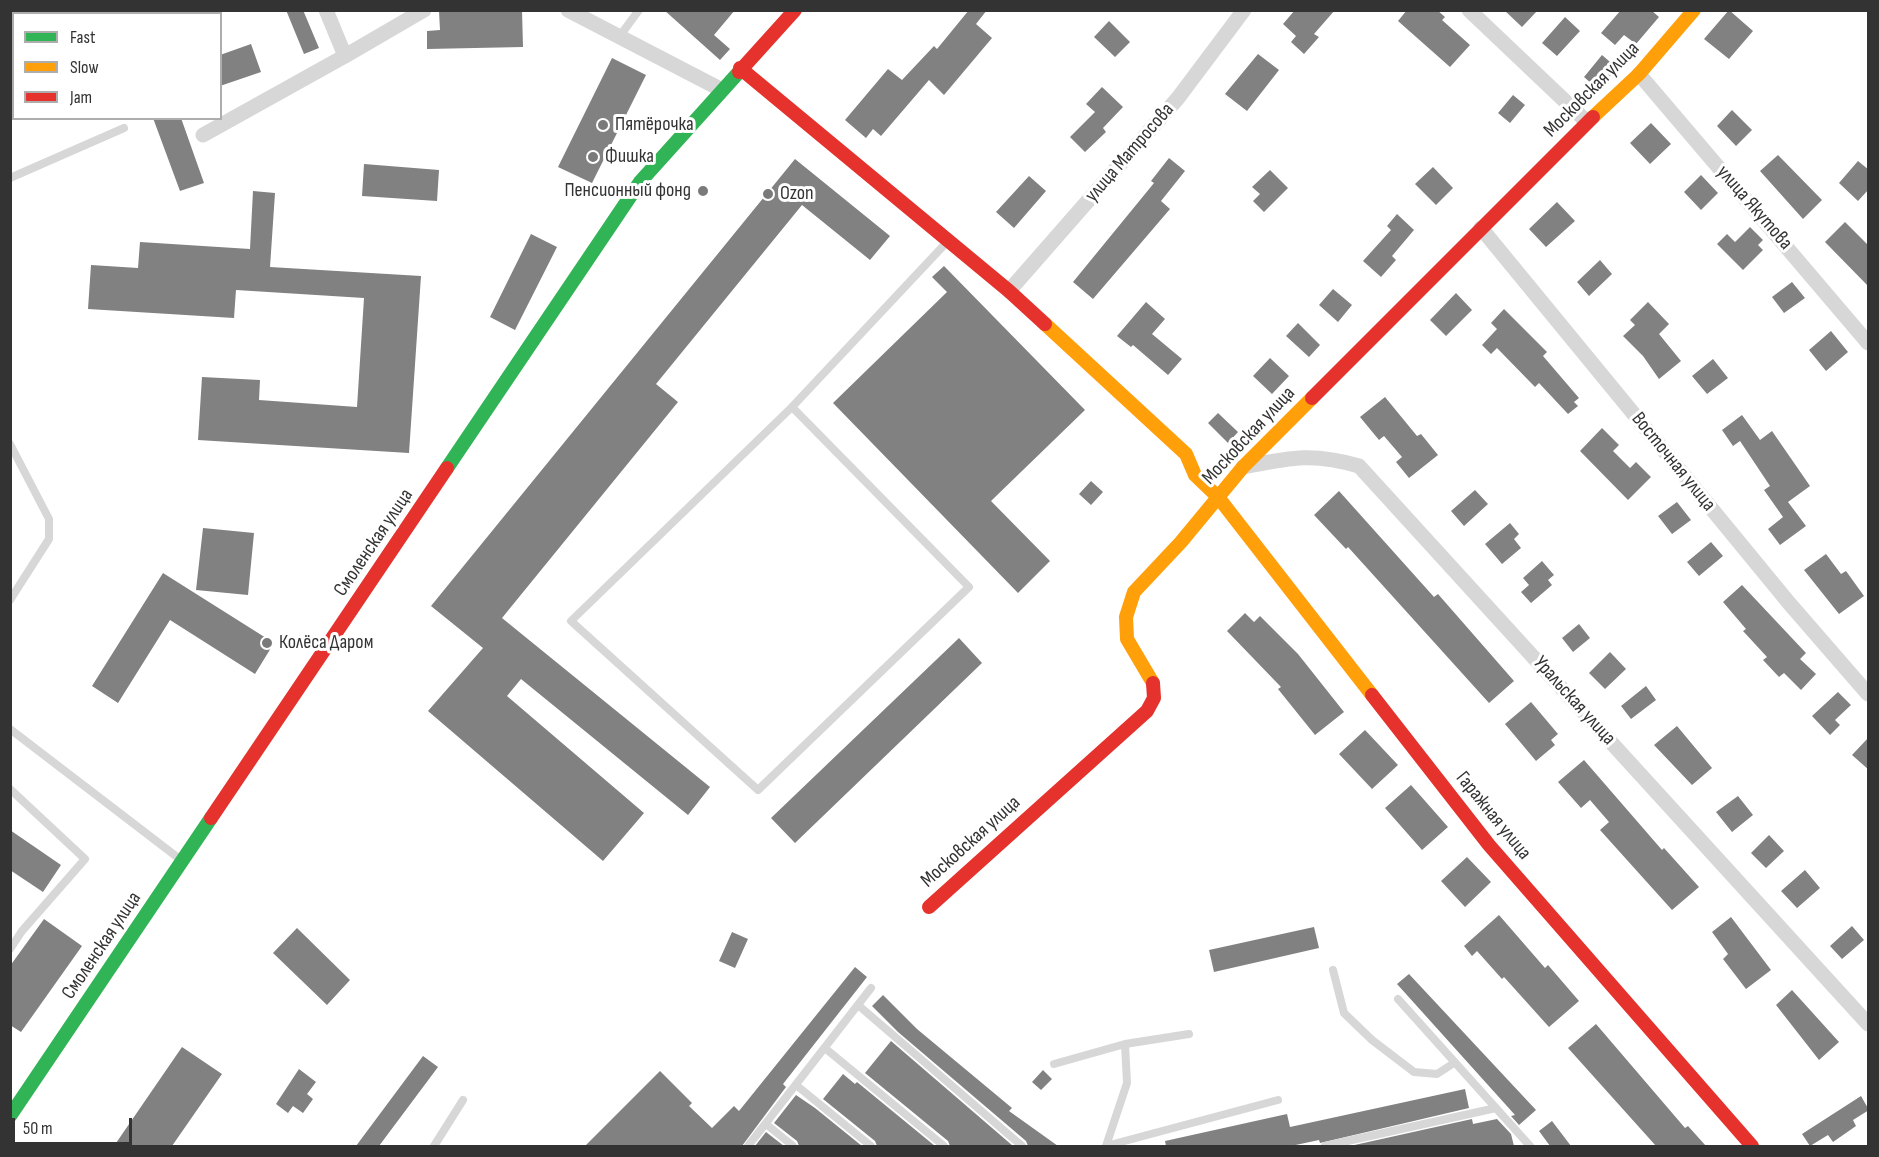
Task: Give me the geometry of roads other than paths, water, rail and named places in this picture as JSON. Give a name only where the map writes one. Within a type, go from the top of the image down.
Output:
[{"type":"street","points":[[326,10],[345,56]]},
{"type":"street","points":[[203,135],[424,10]]},
{"type":"street","points":[[568,10],[722,90]]},
{"type":"street","name":"Смоленская улица","points":[[10,1116],[640,182],[740,68],[795,10]]},
{"type":"street","name":"улица Матросова","points":[[1009,291],[1178,98],[1244,10]]},
{"type":"street","points":[[1469,10],[1587,122]]},
{"type":"street","name":"Московская улица","points":[[928,907],[1147,711],[1154,698],[1153,682],[1127,639],[1126,617],[1134,592],[1242,467],[1587,122],[1639,74],[1694,10]]},
{"type":"street","name":"Гаражная улица","points":[[740,68],[1009,291],[1186,454],[1195,475],[1218,497],[1489,845],[1752,1146]]},
{"type":"street","name":"улица Якутова","points":[[1639,74],[1869,343]]},
{"type":"street","name":"Восточная улица","points":[[1481,228],[1789,603],[1869,693]]},
{"type":"street","name":"Уральская улица","points":[[1242,467],[1298,456],[1329,457],[1359,466],[1869,1024]]},
{"type":"lane","points":[[618,38],[639,10]]},
{"type":"lane","points":[[10,178],[124,128]]},
{"type":"lane","points":[[792,406],[969,586],[758,790],[572,621],[792,406],[948,241]]},
{"type":"lane","points":[[10,444],[49,519],[49,538],[10,600]]},
{"type":"lane","points":[[10,729],[182,861]]},
{"type":"lane","points":[[10,789],[85,859],[22,931],[10,949]]},
{"type":"lane","points":[[1333,970],[1344,1013],[1372,1041],[1414,1072],[1437,1074],[1454,1063]]},
{"type":"lane","points":[[748,1146],[871,988]]},
{"type":"lane","points":[[1398,999],[1530,1146]]},
{"type":"lane","points":[[858,1005],[1022,1146]]},
{"type":"lane","points":[[1054,1064],[1125,1044],[1189,1034]]},
{"type":"lane","points":[[1106,1146],[1127,1083],[1125,1044]]},
{"type":"lane","points":[[825,1049],[944,1146]]},
{"type":"lane","points":[[796,1084],[871,1146]]},
{"type":"lane","points":[[434,1146],[463,1100]]},
{"type":"lane","points":[[1106,1146],[1278,1100]]},
{"type":"lane","points":[[1325,1146],[1496,1108]]},
{"type":"lane","points":[[766,1124],[793,1146]]},
{"type":"place","name":"Пятёрочка","points":[[603,125]]},
{"type":"place","name":"Фишка","points":[[593,157]]},
{"type":"place","name":"Пенсионный фонд","points":[[703,191]]},
{"type":"place","name":"Ozon","points":[[768,194]]},
{"type":"place","name":"Колёса Даром","points":[[267,643]]}]
